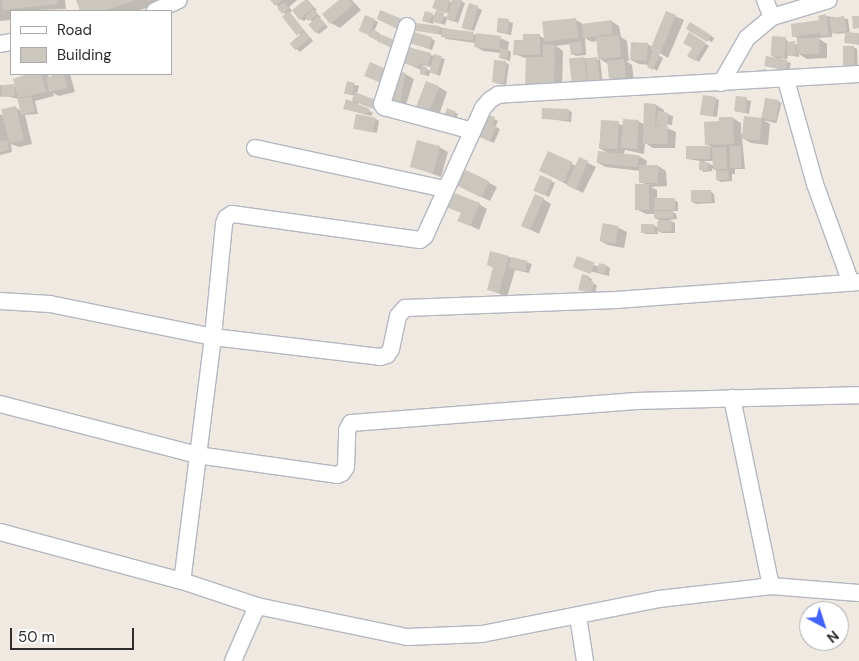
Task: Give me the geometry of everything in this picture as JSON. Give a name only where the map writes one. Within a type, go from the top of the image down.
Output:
[{"type":"street","points":[[157,10],[179,0]]},
{"type":"street","points":[[765,0],[772,17]]},
{"type":"street","points":[[721,83],[747,38],[772,17],[830,0]]},
{"type":"street","points":[[407,26],[382,104],[384,107],[473,131]]},
{"type":"street","points":[[182,581],[213,337],[224,224],[232,214],[415,241],[425,236],[483,108],[498,95],[786,80],[859,74]]},
{"type":"street","points":[[0,301],[50,304],[213,337],[380,357],[387,355],[391,349],[398,316],[405,308],[616,300],[855,282],[815,184],[786,80]]},
{"type":"street","points":[[255,148],[445,189]]},
{"type":"street","points":[[0,404],[197,455],[337,475],[346,468],[347,430],[351,424],[636,401],[859,395]]},
{"type":"street","points":[[732,398],[771,586]]},
{"type":"street","points":[[0,532],[182,581],[257,606],[407,637],[482,634],[659,599],[771,586],[859,593]]},
{"type":"street","points":[[233,661],[257,606]]},
{"type":"street","points":[[578,616],[585,661]]},
{"type":"building","points":[[2,0],[57,0],[58,4],[3,10]]},
{"type":"building","points":[[76,0],[136,0],[106,10],[80,10]]},
{"type":"building","points":[[270,0],[283,0],[275,6]]},
{"type":"building","points":[[305,0],[308,0],[314,7],[299,20],[292,10]]},
{"type":"building","points":[[339,0],[349,0],[353,5],[330,24],[322,14]]},
{"type":"building","points":[[435,0],[450,0],[446,13],[432,8]]},
{"type":"building","points":[[452,0],[462,0],[454,22],[446,19]]},
{"type":"building","points":[[284,2],[289,8],[282,14],[277,8]]},
{"type":"building","points":[[469,3],[479,6],[471,31],[461,28]]},
{"type":"building","points":[[314,9],[318,14],[308,21],[305,17]]},
{"type":"building","points":[[380,10],[402,19],[397,29],[377,19]]},
{"type":"building","points":[[436,10],[445,13],[441,24],[432,21]]},
{"type":"building","points":[[289,11],[304,30],[297,35],[282,17]]},
{"type":"building","points":[[425,11],[433,13],[429,23],[422,21]]},
{"type":"building","points":[[666,11],[676,15],[653,70],[647,67],[653,51],[650,50]]},
{"type":"building","points":[[826,14],[829,35],[821,36],[821,33],[792,37],[791,24],[819,20],[818,16]]},
{"type":"building","points":[[365,15],[375,19],[369,35],[359,31]]},
{"type":"building","points":[[318,16],[325,24],[315,33],[308,25]]},
{"type":"building","points":[[844,16],[847,31],[832,34],[829,19]]},
{"type":"building","points":[[852,16],[859,16],[859,28],[853,29]]},
{"type":"building","points":[[498,18],[509,19],[508,33],[497,32]]},
{"type":"building","points":[[576,18],[578,38],[544,41],[542,22]]},
{"type":"building","points":[[611,20],[613,34],[583,38],[581,24]]},
{"type":"building","points":[[690,22],[711,35],[707,42],[686,29]]},
{"type":"building","points":[[416,23],[440,26],[439,34],[415,31]]},
{"type":"building","points":[[442,28],[474,32],[473,41],[441,37]]},
{"type":"building","points":[[372,29],[380,33],[376,40],[368,36]]},
{"type":"building","points":[[304,31],[310,38],[296,50],[290,43]]},
{"type":"building","points":[[414,32],[432,37],[429,49],[411,44]]},
{"type":"building","points":[[689,32],[706,43],[695,61],[687,56],[692,48],[683,43]]},
{"type":"building","points":[[845,32],[859,33],[858,44],[844,43]]},
{"type":"building","points":[[476,33],[501,36],[499,48],[508,49],[507,59],[499,58],[500,50],[474,47]]},
{"type":"building","points":[[380,34],[394,40],[391,47],[377,41]]},
{"type":"building","points":[[523,34],[540,34],[540,55],[513,55],[514,40],[523,40]]},
{"type":"building","points":[[619,35],[621,57],[598,59],[596,37]]},
{"type":"building","points":[[772,36],[786,37],[785,57],[771,56]]},
{"type":"building","points":[[797,38],[819,38],[819,54],[797,54]]},
{"type":"building","points":[[581,41],[583,53],[571,55],[569,43]]},
{"type":"building","points":[[795,41],[796,55],[787,56],[787,42]]},
{"type":"building","points":[[631,42],[648,43],[647,61],[630,60]]},
{"type":"building","points":[[543,44],[555,45],[554,85],[525,85],[526,57],[543,57]]},
{"type":"building","points":[[843,46],[854,46],[854,68],[843,68]]},
{"type":"building","points":[[408,47],[431,53],[428,65],[419,63],[418,67],[403,63]]},
{"type":"building","points":[[434,54],[442,56],[437,74],[429,72]]},
{"type":"building","points":[[766,56],[788,60],[786,70],[764,66]]},
{"type":"building","points":[[584,57],[587,86],[572,87],[569,59]]},
{"type":"building","points":[[597,57],[600,83],[588,84],[585,58]]},
{"type":"building","points":[[624,59],[626,77],[609,79],[607,61]]},
{"type":"building","points":[[494,60],[506,61],[504,83],[492,82]]},
{"type":"building","points":[[370,62],[389,70],[383,84],[364,76]]},
{"type":"building","points":[[421,66],[427,67],[426,75],[420,74]]},
{"type":"building","points":[[396,71],[406,73],[400,103],[390,101]]},
{"type":"building","points":[[25,75],[42,75],[46,92],[18,98],[13,79]]},
{"type":"building","points":[[64,75],[67,88],[49,92],[46,77]]},
{"type":"building","points":[[347,81],[355,83],[352,96],[344,94]]},
{"type":"building","points":[[426,81],[439,86],[428,114],[415,109]]},
{"type":"building","points":[[14,84],[15,96],[2,97],[1,85]]},
{"type":"building","points":[[355,92],[376,100],[372,108],[352,100]]},
{"type":"building","points":[[703,95],[716,97],[713,117],[700,115]]},
{"type":"building","points":[[31,96],[35,112],[21,115],[17,99]]},
{"type":"building","points":[[736,96],[747,97],[746,113],[734,111]]},
{"type":"building","points":[[765,98],[779,100],[776,121],[762,119]]},
{"type":"building","points":[[346,99],[370,109],[367,114],[343,109]]},
{"type":"building","points":[[644,103],[656,104],[655,126],[668,126],[667,144],[643,144]]},
{"type":"building","points":[[16,106],[24,140],[9,143],[1,109]]},
{"type":"building","points":[[447,108],[455,111],[452,120],[444,116]]},
{"type":"building","points":[[542,108],[569,109],[569,120],[542,119]]},
{"type":"building","points":[[658,111],[669,113],[666,127],[656,125]]},
{"type":"building","points":[[356,114],[376,118],[373,133],[353,129]]},
{"type":"building","points":[[488,115],[495,117],[492,124],[497,126],[490,141],[479,137]]},
{"type":"building","points":[[744,116],[762,118],[759,141],[742,139]]},
{"type":"building","points":[[719,117],[733,117],[734,144],[705,145],[704,122],[719,121]]},
{"type":"building","points":[[623,119],[639,120],[637,149],[621,148]]},
{"type":"building","points":[[601,120],[619,121],[618,149],[600,148]]},
{"type":"building","points":[[7,140],[9,150],[0,152],[0,141]]},
{"type":"building","points":[[417,140],[440,146],[433,173],[410,167]]},
{"type":"building","points":[[686,146],[710,146],[710,159],[686,159]]},
{"type":"building","points":[[730,146],[741,146],[741,168],[730,168]]},
{"type":"building","points":[[726,147],[727,169],[713,170],[712,148]]},
{"type":"building","points":[[548,151],[573,162],[564,182],[539,171]]},
{"type":"building","points":[[598,151],[639,155],[638,167],[597,163]]},
{"type":"building","points":[[579,157],[588,161],[576,189],[566,185]]},
{"type":"building","points":[[699,162],[708,162],[708,170],[699,170]]},
{"type":"building","points":[[639,165],[658,165],[658,183],[639,183]]},
{"type":"building","points":[[464,169],[489,181],[481,197],[456,185]]},
{"type":"building","points":[[728,170],[729,180],[716,180],[716,171]]},
{"type":"building","points":[[540,175],[552,180],[545,196],[533,191]]},
{"type":"building","points":[[635,184],[649,184],[649,210],[635,210]]},
{"type":"building","points":[[691,190],[711,190],[711,202],[691,202]]},
{"type":"building","points":[[452,192],[480,203],[470,226],[457,221],[461,213],[446,207]]},
{"type":"building","points":[[535,194],[544,198],[530,230],[521,226]]},
{"type":"building","points":[[654,198],[675,198],[675,210],[654,210]]},
{"type":"building","points":[[654,211],[673,211],[673,218],[654,218]]},
{"type":"building","points":[[671,220],[672,231],[658,232],[657,221]]},
{"type":"building","points":[[603,223],[619,226],[615,244],[600,241]]},
{"type":"building","points":[[641,224],[654,224],[654,233],[641,233]]},
{"type":"building","points":[[490,251],[509,256],[499,293],[487,290],[493,267],[487,265]]},
{"type":"building","points":[[577,256],[595,263],[590,274],[573,267]]},
{"type":"building","points":[[511,257],[528,261],[525,272],[509,268]]},
{"type":"building","points":[[599,263],[607,265],[605,274],[597,272]]},
{"type":"building","points":[[582,274],[589,276],[588,281],[594,282],[591,293],[578,290]]}]
